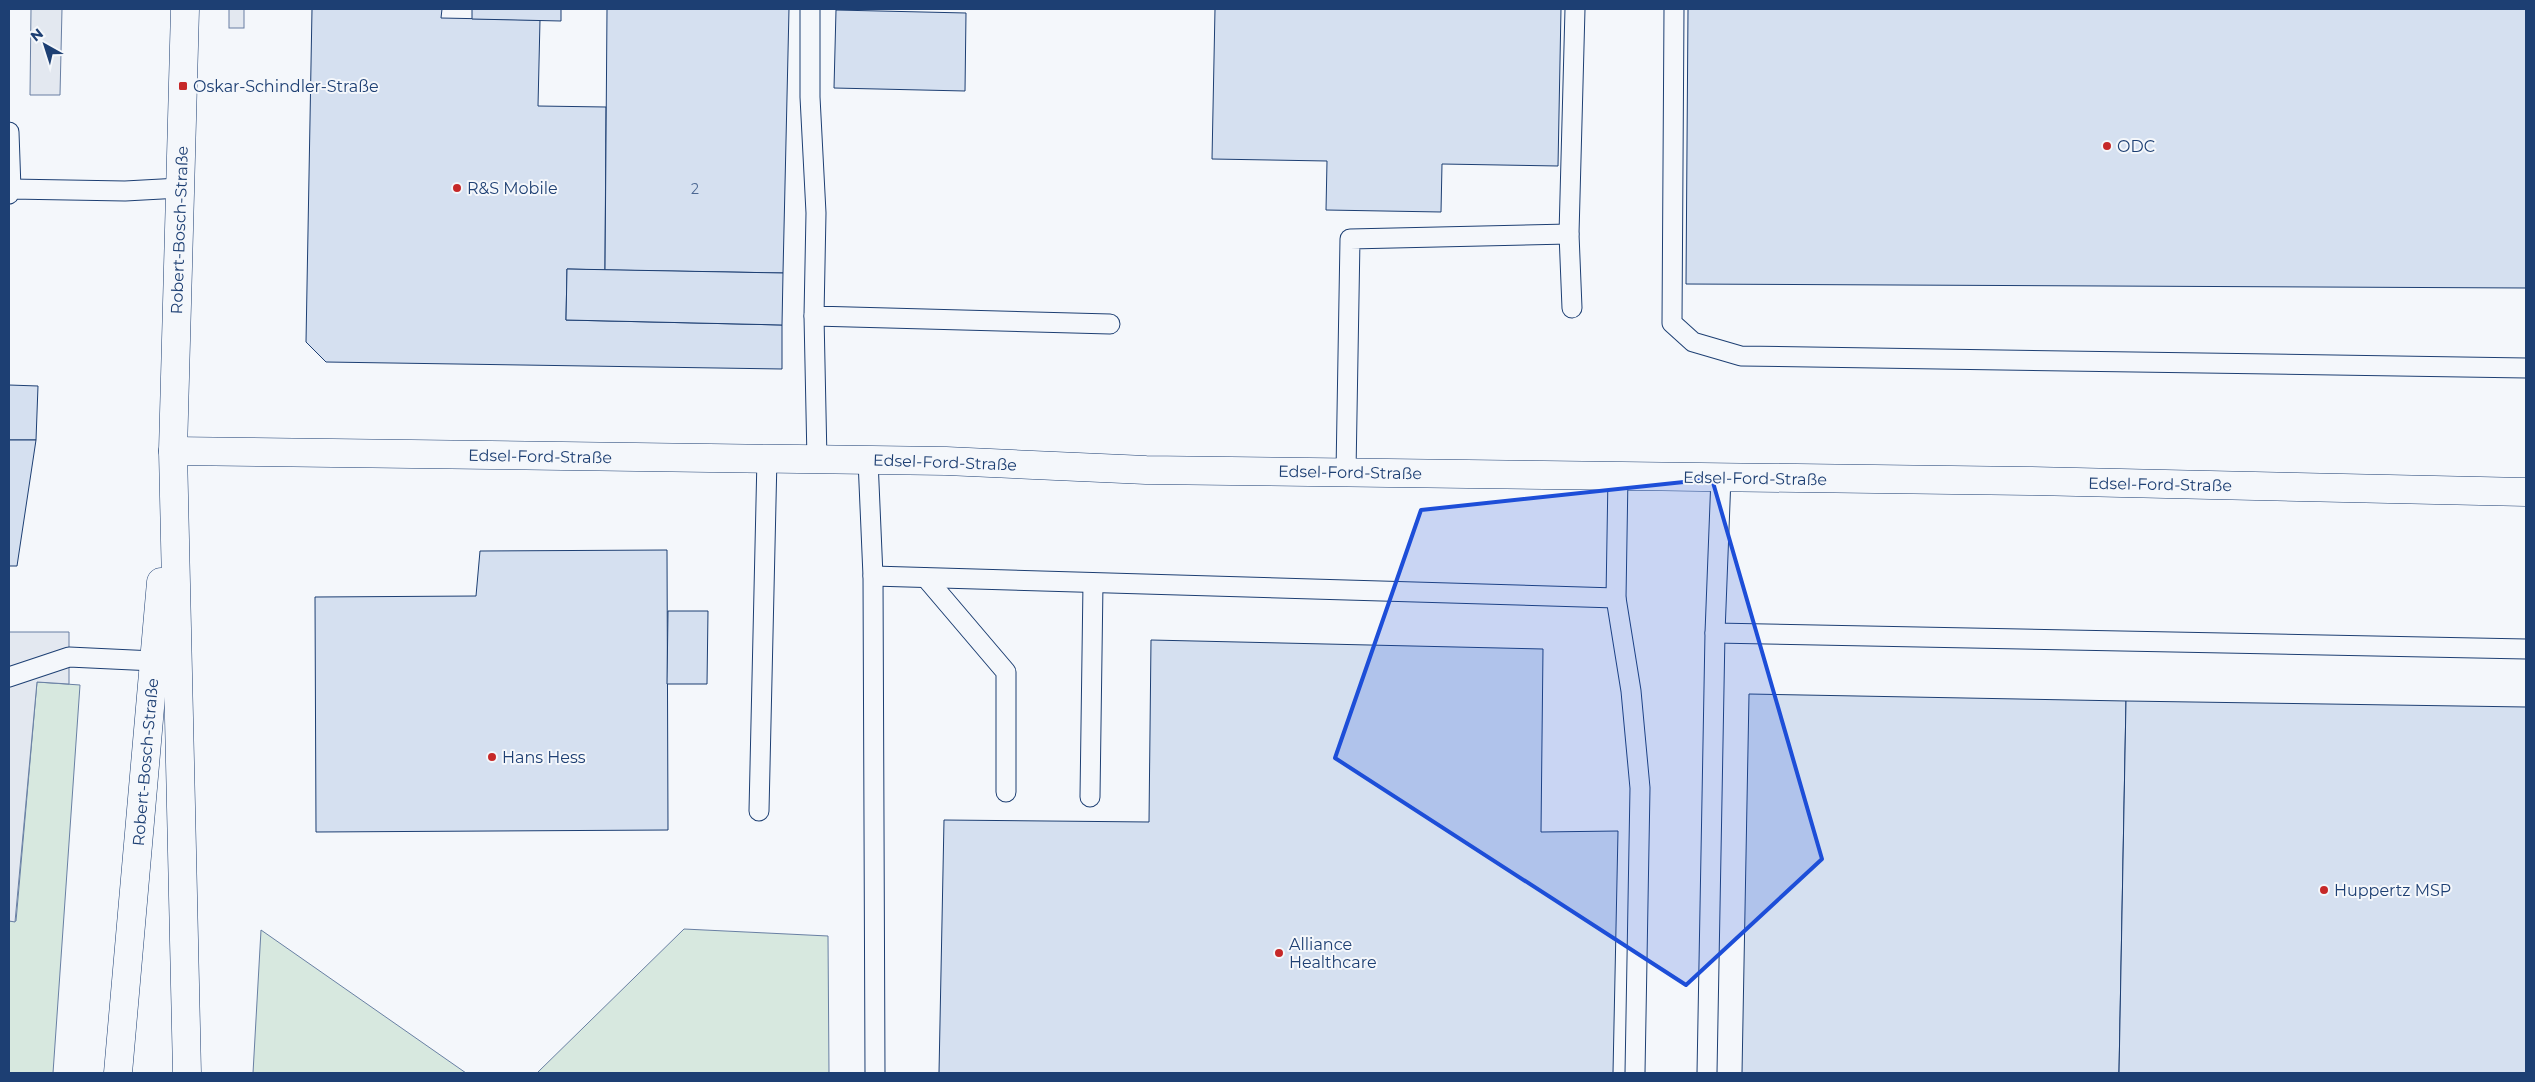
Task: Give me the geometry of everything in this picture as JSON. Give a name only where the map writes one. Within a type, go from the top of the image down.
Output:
[{"type":"street","name":"Robert-Bosch-Straße","points":[[185,9],[173,451],[187,1073]]},
{"type":"street","name":"Robert-Bosch-Straße","points":[[118,1073],[173,451]]},
{"type":"street","name":"Edsel-Ford-Straße","points":[[173,451],[767,458],[1146,470],[1721,477],[2526,492]]},
{"type":"lane","points":[[810,9],[810,97],[816,213],[814,316],[817,460]]},
{"type":"lane","points":[[1572,308],[1569,234],[1575,9]]},
{"type":"lane","points":[[1674,9],[1672,323],[1693,342],[1740,356],[2526,368]]},
{"type":"lane","points":[[9,132],[10,191],[125,191],[180,188]]},
{"type":"lane","points":[[1346,472],[1350,239],[1569,234]]},
{"type":"lane","points":[[814,316],[1110,324]]},
{"type":"lane","points":[[760,811],[767,458]]},
{"type":"lane","points":[[868,460],[873,576],[874,1073]]},
{"type":"lane","points":[[1618,476],[1616,598],[1631,691],[1640,788],[1635,1073]]},
{"type":"lane","points":[[1707,1073],[1715,633],[1721,477]]},
{"type":"lane","points":[[873,576],[1616,598]]},
{"type":"lane","points":[[926,578],[1006,672],[1006,792]]},
{"type":"lane","points":[[1090,797],[1093,583]]},
{"type":"lane","points":[[1715,633],[2526,649]]},
{"type":"lane","points":[[9,677],[69,657],[154,661]]},
{"type":"highlighted area","points":[[1712,479],[1822,859],[1686,985],[1335,758],[1421,510]]},
{"type":"shaded area","points":[[31,9],[62,9],[60,95],[30,95]]},
{"type":"shaded area","points":[[229,9],[244,9],[244,28],[229,28]]},
{"type":"shaded area","points":[[9,632],[69,632],[69,684],[37,682],[15,922],[9,921]]},
{"type":"shaded area","points":[[37,682],[80,685],[53,1073],[9,1073],[9,921],[16,921]]},
{"type":"shaded area","points":[[684,929],[828,936],[829,1073],[537,1073]]},
{"type":"shaded area","points":[[261,930],[466,1073],[253,1073]]},
{"type":"building","name":"R&S Mobile","points":[[312,9],[442,9],[441,18],[540,20],[538,106],[606,107],[605,270],[567,269],[566,320],[782,325],[782,369],[326,362],[306,342]]},
{"type":"building","points":[[472,9],[561,9],[561,21],[472,19]]},
{"type":"building","name":"R&S Mobile","points":[[607,9],[789,9],[783,273],[605,270]]},
{"type":"building","points":[[1215,9],[1561,9],[1558,166],[1442,164],[1441,212],[1326,210],[1327,161],[1212,159]]},
{"type":"building","name":"ODC","points":[[1688,9],[2526,9],[2526,288],[1686,284]]},
{"type":"building","points":[[836,10],[966,13],[965,91],[834,88]]},
{"type":"building","points":[[567,269],[783,273],[782,325],[566,320]]},
{"type":"building","points":[[9,385],[38,386],[36,440],[9,440]]},
{"type":"building","points":[[9,440],[36,440],[17,566],[9,566]]},
{"type":"building","name":"Hans Hess","points":[[667,550],[668,830],[316,832],[315,597],[476,596],[480,551]]},
{"type":"building","points":[[668,611],[708,611],[707,684],[667,684]]},
{"type":"building","name":"Alliance Healthcare","points":[[1151,640],[1543,649],[1541,832],[1618,831],[1613,1073],[939,1073],[944,820],[1149,822]]},
{"type":"building","points":[[1749,694],[2126,701],[2119,1073],[1742,1073]]},
{"type":"building","name":"Huppertz MSP","points":[[2126,701],[2526,707],[2526,1073],[2119,1073]]},
{"type":"place","name":"Oskar-Schindler-Straße","points":[[183,86]]},
{"type":"place","name":"ODC","points":[[2107,146]]},
{"type":"place","name":"R&S Mobile","points":[[457,188]]},
{"type":"place","name":"Hans Hess","points":[[492,757]]},
{"type":"place","name":"Huppertz MSP","points":[[2324,890]]},
{"type":"place","name":"Alliance Healthcare","points":[[1279,953]]}]
